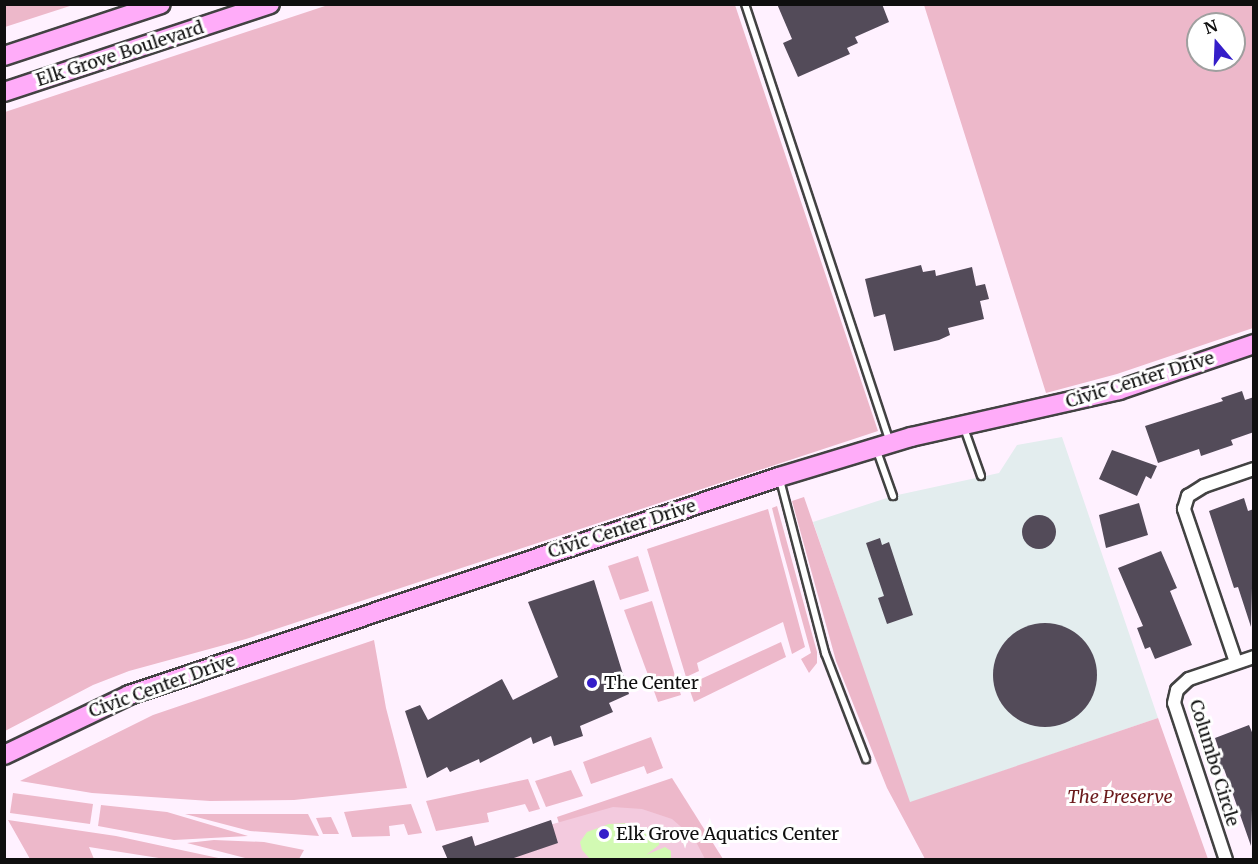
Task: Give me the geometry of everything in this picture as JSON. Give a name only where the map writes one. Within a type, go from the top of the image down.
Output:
[{"type":"street","name":"Elk Grove Boulevard","points":[[4,56],[161,4]]},
{"type":"street","name":"Elk Grove Boulevard","points":[[4,92],[270,4]]},
{"type":"street","name":"Civic Center Drive","points":[[4,755],[129,695],[779,477],[883,444],[1119,390],[1254,344]]},
{"type":"street","points":[[1236,662],[1184,509],[1188,496],[1204,486],[1254,469]]},
{"type":"street","name":"Columbo Circle","points":[[1226,860],[1174,702],[1177,690],[1189,679],[1254,657]]},
{"type":"lane","points":[[745,4],[883,444],[893,496]]},
{"type":"lane","points":[[963,425],[981,476]]},
{"type":"lane","points":[[779,477],[818,632],[866,759]]},
{"type":"shaded area","points":[[1062,437],[1158,718],[909,803],[813,522],[893,496],[999,473],[1017,445]]},
{"type":"shaded area","name":"Elk Grove Aquatics Center","points":[[613,807],[642,809],[672,819],[694,838],[705,859],[448,859],[442,846],[472,836],[475,846]]},
{"type":"shaded area","points":[[630,823],[660,836],[659,845],[646,855],[665,847],[671,851],[671,859],[590,859],[582,850],[580,842],[587,832],[609,824]]},
{"type":"green space","points":[[5,4],[73,4],[73,5],[5,27]]},
{"type":"green space","points":[[328,5],[735,5],[878,431],[246,639],[129,671],[93,685],[5,731],[5,112]]},
{"type":"green space","points":[[924,5],[1253,5],[1253,328],[1117,374],[1046,393]]},
{"type":"green space","name":"The Preserve","points":[[804,497],[910,802],[1158,718],[1208,859],[925,859],[887,788],[836,661],[792,501]]},
{"type":"green space","points":[[777,506],[817,652],[817,663],[809,673],[801,659],[811,653],[772,508]]},
{"type":"green space","points":[[768,509],[805,647],[792,654],[783,622],[697,663],[699,671],[686,677],[647,549]]},
{"type":"green space","points":[[638,556],[649,591],[620,600],[608,566]]},
{"type":"green space","points":[[652,601],[681,695],[658,702],[624,610]]},
{"type":"green space","points":[[374,640],[386,708],[407,788],[294,800],[210,801],[92,793],[20,781],[153,715]]},
{"type":"green space","points":[[781,642],[786,657],[694,702],[688,685]]},
{"type":"green space","points":[[651,737],[663,768],[647,774],[644,766],[591,784],[583,762]]},
{"type":"green space","points":[[571,770],[583,796],[546,807],[535,781]]},
{"type":"green space","points":[[672,778],[723,859],[688,859],[563,836],[557,817]]},
{"type":"green space","points":[[528,779],[540,809],[529,812],[525,804],[487,813],[489,822],[436,831],[426,801]]},
{"type":"green space","points":[[13,793],[93,804],[90,824],[10,813]]},
{"type":"green space","points":[[411,804],[422,833],[408,835],[404,824],[389,826],[390,836],[352,837],[344,812]]},
{"type":"green space","points":[[101,805],[167,812],[248,836],[174,840],[98,826]]},
{"type":"green space","points":[[185,814],[308,814],[319,836],[250,831]]},
{"type":"green space","points":[[331,817],[339,834],[323,834],[316,818]]},
{"type":"green space","points":[[8,820],[116,836],[223,859],[165,859],[89,847],[94,859],[30,859]]},
{"type":"green space","points":[[214,840],[264,842],[304,850],[299,859],[249,859],[187,843]]},
{"type":"building","points":[[777,4],[882,4],[889,22],[855,37],[858,43],[847,48],[850,54],[798,77],[783,43],[792,39]]},
{"type":"building","points":[[921,265],[923,272],[935,270],[936,276],[972,267],[976,286],[985,284],[989,299],[980,301],[984,319],[948,328],[950,335],[939,340],[894,351],[885,314],[874,317],[865,279]]},
{"type":"building","points":[[1242,391],[1245,400],[1254,397],[1254,432],[1231,440],[1233,445],[1201,456],[1199,449],[1158,463],[1145,426],[1223,401],[1221,398]]},
{"type":"building","points":[[1112,450],[1157,466],[1151,479],[1146,476],[1137,496],[1099,479]]},
{"type":"building","points":[[1244,498],[1248,511],[1254,509],[1251,627],[1238,587],[1234,588],[1209,511]]},
{"type":"building","points":[[1139,503],[1148,535],[1106,548],[1099,515]]},
{"type":"building","points":[[1039,515],[1051,520],[1056,532],[1051,544],[1039,549],[1027,544],[1022,532],[1027,520]]},
{"type":"building","points":[[880,538],[882,545],[889,542],[913,615],[887,624],[878,598],[884,596],[866,543]]},
{"type":"building","points":[[1161,551],[1177,588],[1170,591],[1192,645],[1155,659],[1150,647],[1145,649],[1137,628],[1143,626],[1118,568]]},
{"type":"building","name":"The Center","points":[[594,580],[629,694],[609,703],[613,712],[580,726],[583,736],[554,746],[551,736],[533,744],[531,737],[480,763],[479,759],[450,772],[447,767],[427,778],[405,711],[420,705],[428,720],[502,679],[513,700],[558,677],[528,602]]},
{"type":"building","points":[[1045,623],[1065,627],[1082,638],[1093,655],[1097,675],[1093,695],[1082,712],[1065,723],[1045,727],[1025,723],[1008,712],[997,695],[993,675],[997,655],[1008,638],[1025,627]]},
{"type":"building","points":[[1249,725],[1254,737],[1251,846],[1224,769],[1219,771],[1214,759],[1221,756],[1215,738]]},
{"type":"building","points":[[551,820],[558,843],[508,860],[448,860],[442,846],[472,836],[475,846]]},
{"type":"place","name":"The Center","points":[[592,683]]},
{"type":"place","name":"Elk Grove Aquatics Center","points":[[604,834]]}]
